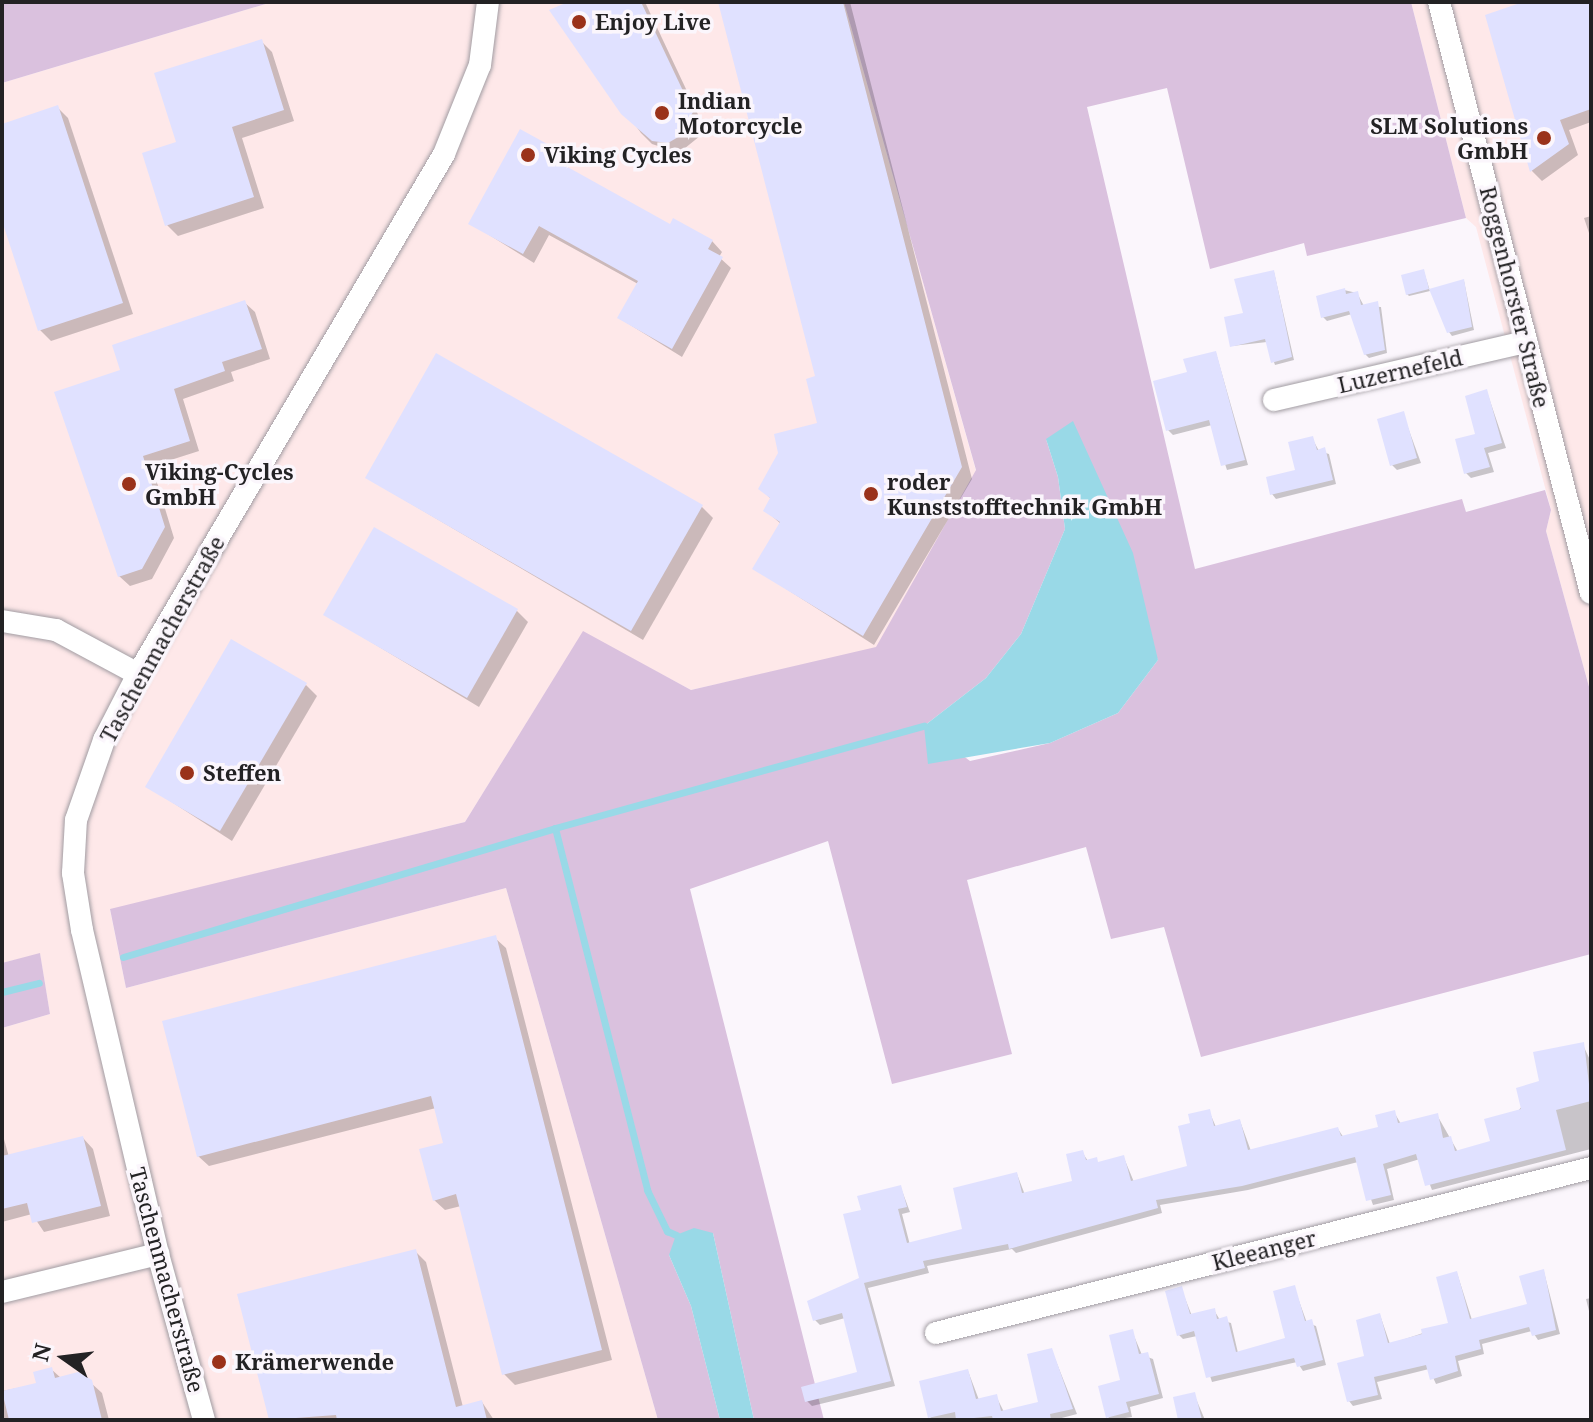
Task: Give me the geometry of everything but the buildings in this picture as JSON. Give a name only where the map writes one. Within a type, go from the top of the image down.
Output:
[{"type":"street","name":"Taschenmacherstraße","points":[[204,1420],[158,1254],[73,873],[76,820],[104,740],[138,674],[444,154],[480,65],[488,2]]},
{"type":"street","name":"Roggenhorster Straße","points":[[1439,2],[1591,593]]},
{"type":"street","name":"Luzernefeld","points":[[1274,400],[1526,342]]},
{"type":"street","points":[[2,621],[56,630],[138,674]]},
{"type":"street","name":"Kleeanger","points":[[936,1333],[1591,1168]]},
{"type":"street","points":[[2,1292],[158,1254]]},
{"type":"shaded area","points":[[2,2],[272,2],[2,83]]},
{"type":"shaded area","points":[[272,2],[844,2],[976,471],[876,648],[691,690],[583,632],[465,822],[110,910],[126,988],[506,888],[658,1420],[2,1420],[2,1028],[50,1014],[40,954],[2,963],[2,83]]},
{"type":"shaded area","points":[[844,2],[1411,2],[1466,218],[1307,256],[1304,243],[1210,269],[1167,88],[1087,107],[1195,569],[1462,499],[1466,512],[1545,490],[1551,510],[1546,531],[1591,694],[1591,954],[1201,1057],[1164,927],[1111,939],[1086,847],[967,880],[1012,1054],[892,1084],[828,841],[690,889],[824,1420],[754,1420],[713,1233],[669,1255],[691,1306],[720,1420],[658,1420],[506,888],[126,988],[110,909],[465,822],[583,631],[691,690],[876,647],[976,470]],"holes":[[[1046,439],[1158,660],[1118,713],[1050,743],[970,761],[924,726],[986,678],[1021,634],[1065,529],[1058,477]]]},
{"type":"shaded area","points":[[1411,2],[1591,2],[1591,694],[1546,531],[1551,510],[1476,227],[1466,218]]},
{"type":"shaded area","points":[[40,953],[50,1014],[2,1028],[2,963]]},
{"type":"water","points":[[1073,421],[1133,553],[1158,660],[1118,713],[1050,743],[928,764],[924,726],[986,678],[1021,634],[1065,529],[1058,477],[1046,439]]},
{"type":"water","points":[[694,1228],[713,1233],[754,1420],[720,1420],[691,1306],[669,1255],[676,1235]]},
{"type":"waterway","points":[[123,957],[555,828],[924,726]]},
{"type":"waterway","points":[[555,828],[647,1190],[667,1231],[676,1235]]},
{"type":"waterway","points":[[2,992],[39,983]]},
{"type":"place","name":"Enjoy Live","points":[[579,22]]},
{"type":"place","name":"Indian Motorcycle","points":[[662,113]]},
{"type":"place","name":"SLM Solutions GmbH","points":[[1544,138]]},
{"type":"place","name":"Viking Cycles","points":[[528,155]]},
{"type":"place","name":"Viking-Cycles GmbH","points":[[129,484]]},
{"type":"place","name":"roder Kunststofftechnik GmbH","points":[[871,494]]},
{"type":"place","name":"Steffen","points":[[187,773]]},
{"type":"place","name":"Krämerwende","points":[[219,1362]]}]
